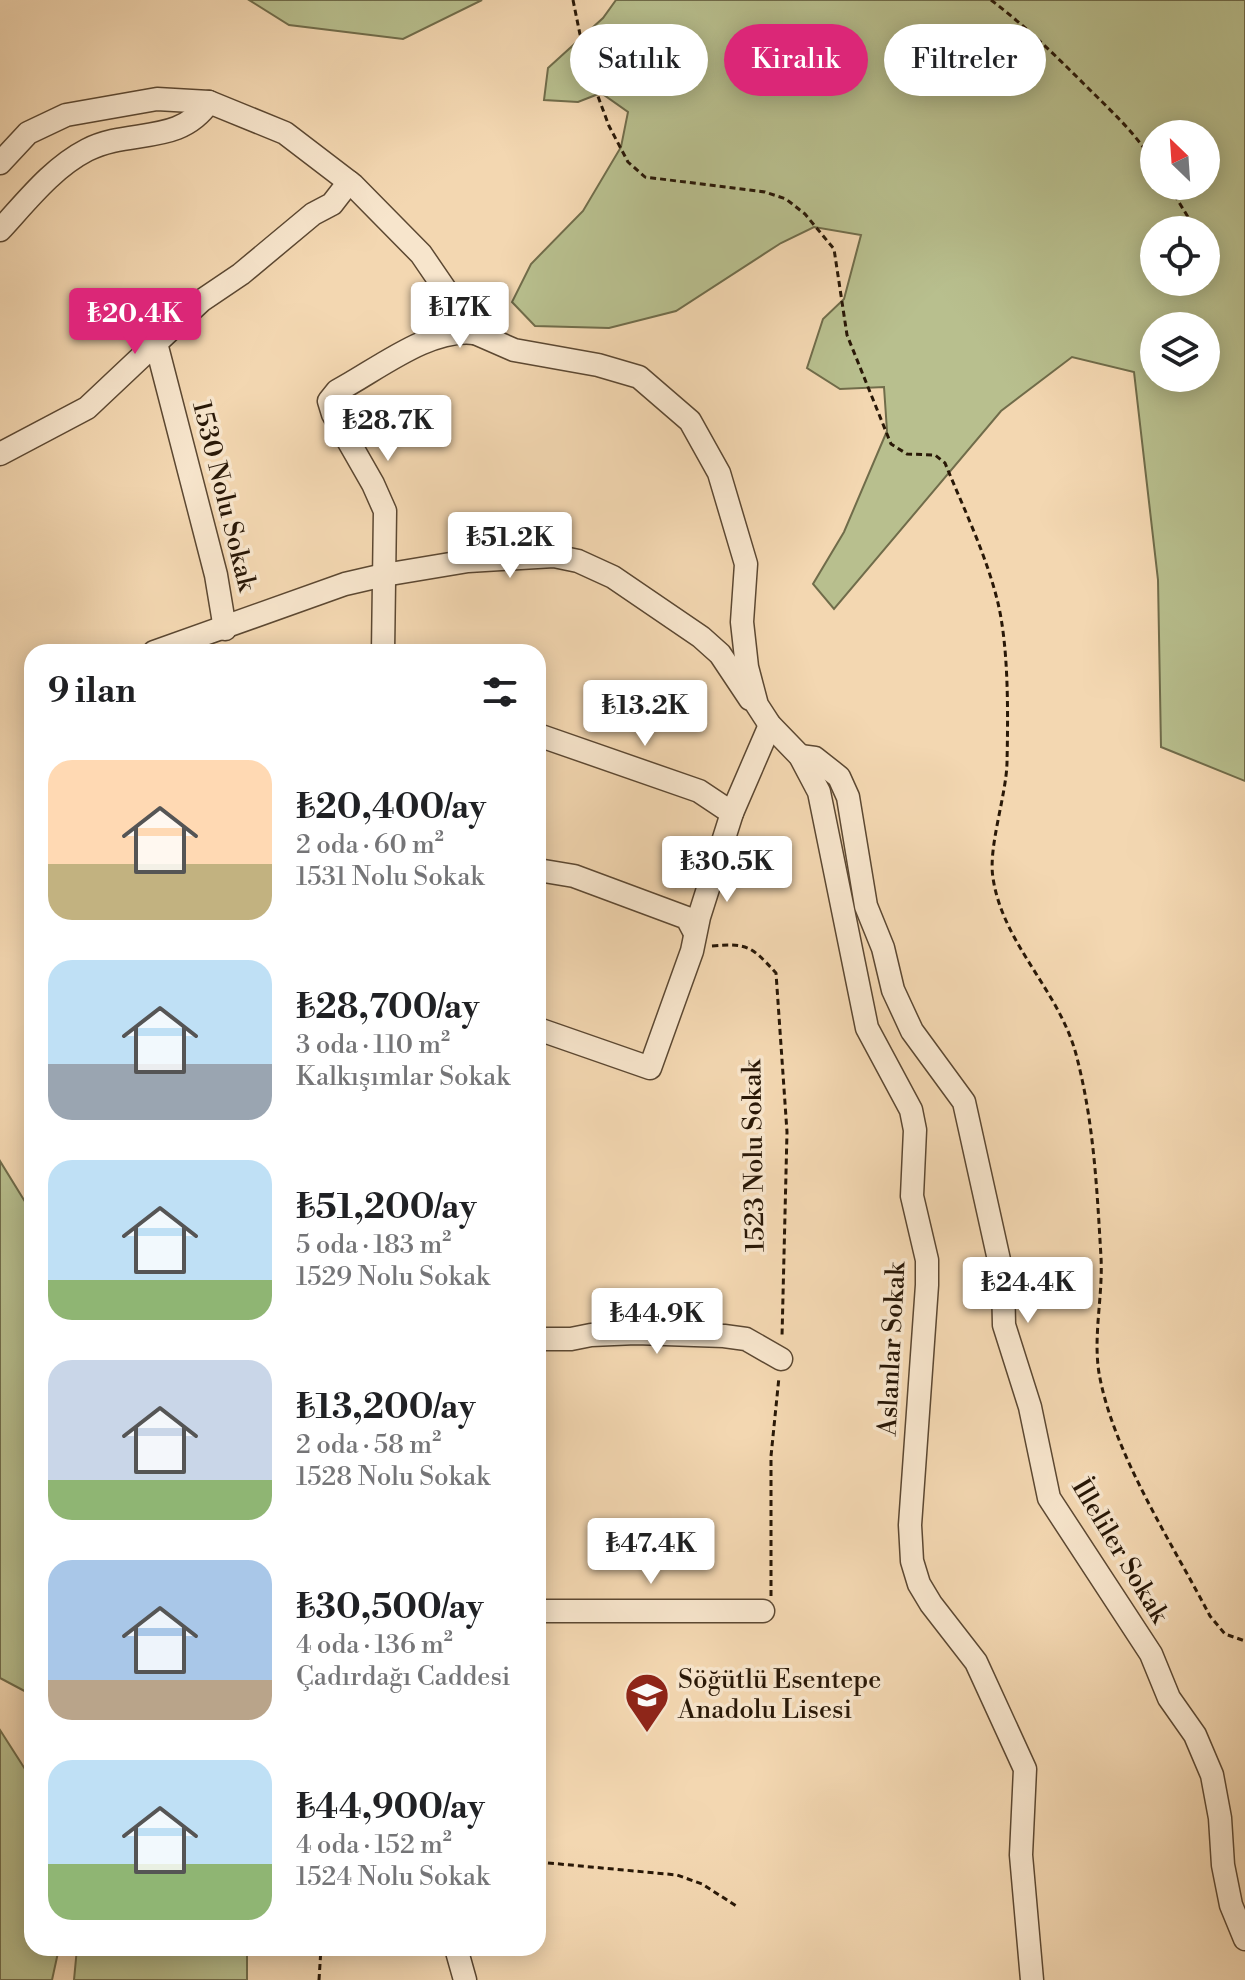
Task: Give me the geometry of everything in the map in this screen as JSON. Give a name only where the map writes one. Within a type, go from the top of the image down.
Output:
[{"type":"street","points":[[0,163],[28,133],[66,115],[157,99],[209,102],[285,133],[349,182],[421,254],[475,333]]},
{"type":"street","points":[[0,230],[49,179],[87,150],[130,136],[154,136],[176,129],[196,121],[209,102]]},
{"type":"street","points":[[0,454],[87,408],[201,301],[241,274],[313,214],[332,204],[349,182]]},
{"type":"street","points":[[383,644],[385,511],[329,401],[337,391],[431,338],[458,331],[475,333],[514,350],[598,365],[639,377],[690,421],[719,473],[746,564],[742,622],[747,667],[757,705]]},
{"type":"street","name":"1530 Nolu Sokak","points":[[156,343],[216,575],[225,629]]},
{"type":"street","points":[[179,644],[345,584],[384,575],[509,557],[554,556],[578,561],[613,577],[701,637],[720,654],[747,697],[757,705]]},
{"type":"street","name":"Aslanlar Sokak","points":[[757,705],[770,725],[800,756],[819,792],[867,1028],[911,1110],[915,1130],[912,1196],[927,1260],[910,1525],[912,1561],[919,1584],[931,1604],[987,1681],[1025,1769],[1021,1855],[1032,1980]]},
{"type":"street","points":[[546,1032],[650,1068],[732,813],[770,725]]},
{"type":"street","points":[[546,738],[699,791],[732,813]]},
{"type":"street","name":"İlleliler Sokak","points":[[800,756],[815,758],[839,777],[848,797],[866,906],[883,948],[893,990],[912,1031],[964,1102],[1003,1278],[1004,1325],[1030,1407],[1049,1498],[1151,1654],[1169,1698],[1195,1735],[1212,1775],[1231,1905],[1245,1939]]},
{"type":"street","points":[[546,871],[574,876],[687,918],[695,933]]},
{"type":"street","points":[[546,1339],[636,1333],[724,1336],[746,1339],[781,1359]]},
{"type":"street","points":[[546,1611],[763,1611]]},
{"type":"street","points":[[458,1956],[465,1980]]},
{"type":"path","points":[[573,0],[586,64],[609,126],[628,162],[645,177],[765,192],[786,199],[805,214],[834,249],[847,335],[872,404],[891,444],[907,454],[935,455],[945,463],[997,600],[1004,646],[1007,769],[992,873],[996,895],[1003,917],[1065,1024],[1076,1054],[1094,1143],[1101,1258],[1097,1355],[1100,1377],[1119,1441],[1210,1616],[1225,1634],[1245,1641]]},
{"type":"path","points":[[991,0],[1015,18],[1140,141]]},
{"type":"path","name":"1523 Nolu Sokak","points":[[695,933],[706,947],[732,943],[748,946],[776,973],[787,1132],[781,1359],[771,1456],[771,1595],[763,1611]]},
{"type":"path","points":[[546,1863],[677,1875],[702,1884],[738,1907]]},
{"type":"path","points":[[319,1980],[320,1956]]},
{"type":"green space","points":[[249,0],[482,0],[403,39],[289,25]]},
{"type":"green space","points":[[616,0],[1245,0],[1245,781],[1161,747],[1158,580],[1134,372],[1072,357],[1001,411],[834,609],[813,584],[844,532],[887,431],[884,387],[840,389],[807,368],[823,319],[844,299],[861,235],[814,227],[781,243],[676,311],[609,328],[535,326],[512,302],[531,264],[583,211],[621,147],[628,112],[605,96],[708,96],[708,24],[596,24]]},
{"type":"green space","points":[[570,48],[570,96],[593,96],[578,102],[544,100],[548,68]]},
{"type":"green space","points":[[0,1161],[24,1200],[24,1691],[0,1678]]},
{"type":"green space","points":[[0,1730],[24,1768],[24,1956],[57,1956],[52,1980],[0,1980]]},
{"type":"green space","points":[[76,1956],[247,1956],[247,1980],[74,1980]]},
{"type":"place","name":"Söğütlü Esentepe Anadolu Lisesi","points":[[647,1734]]}]
